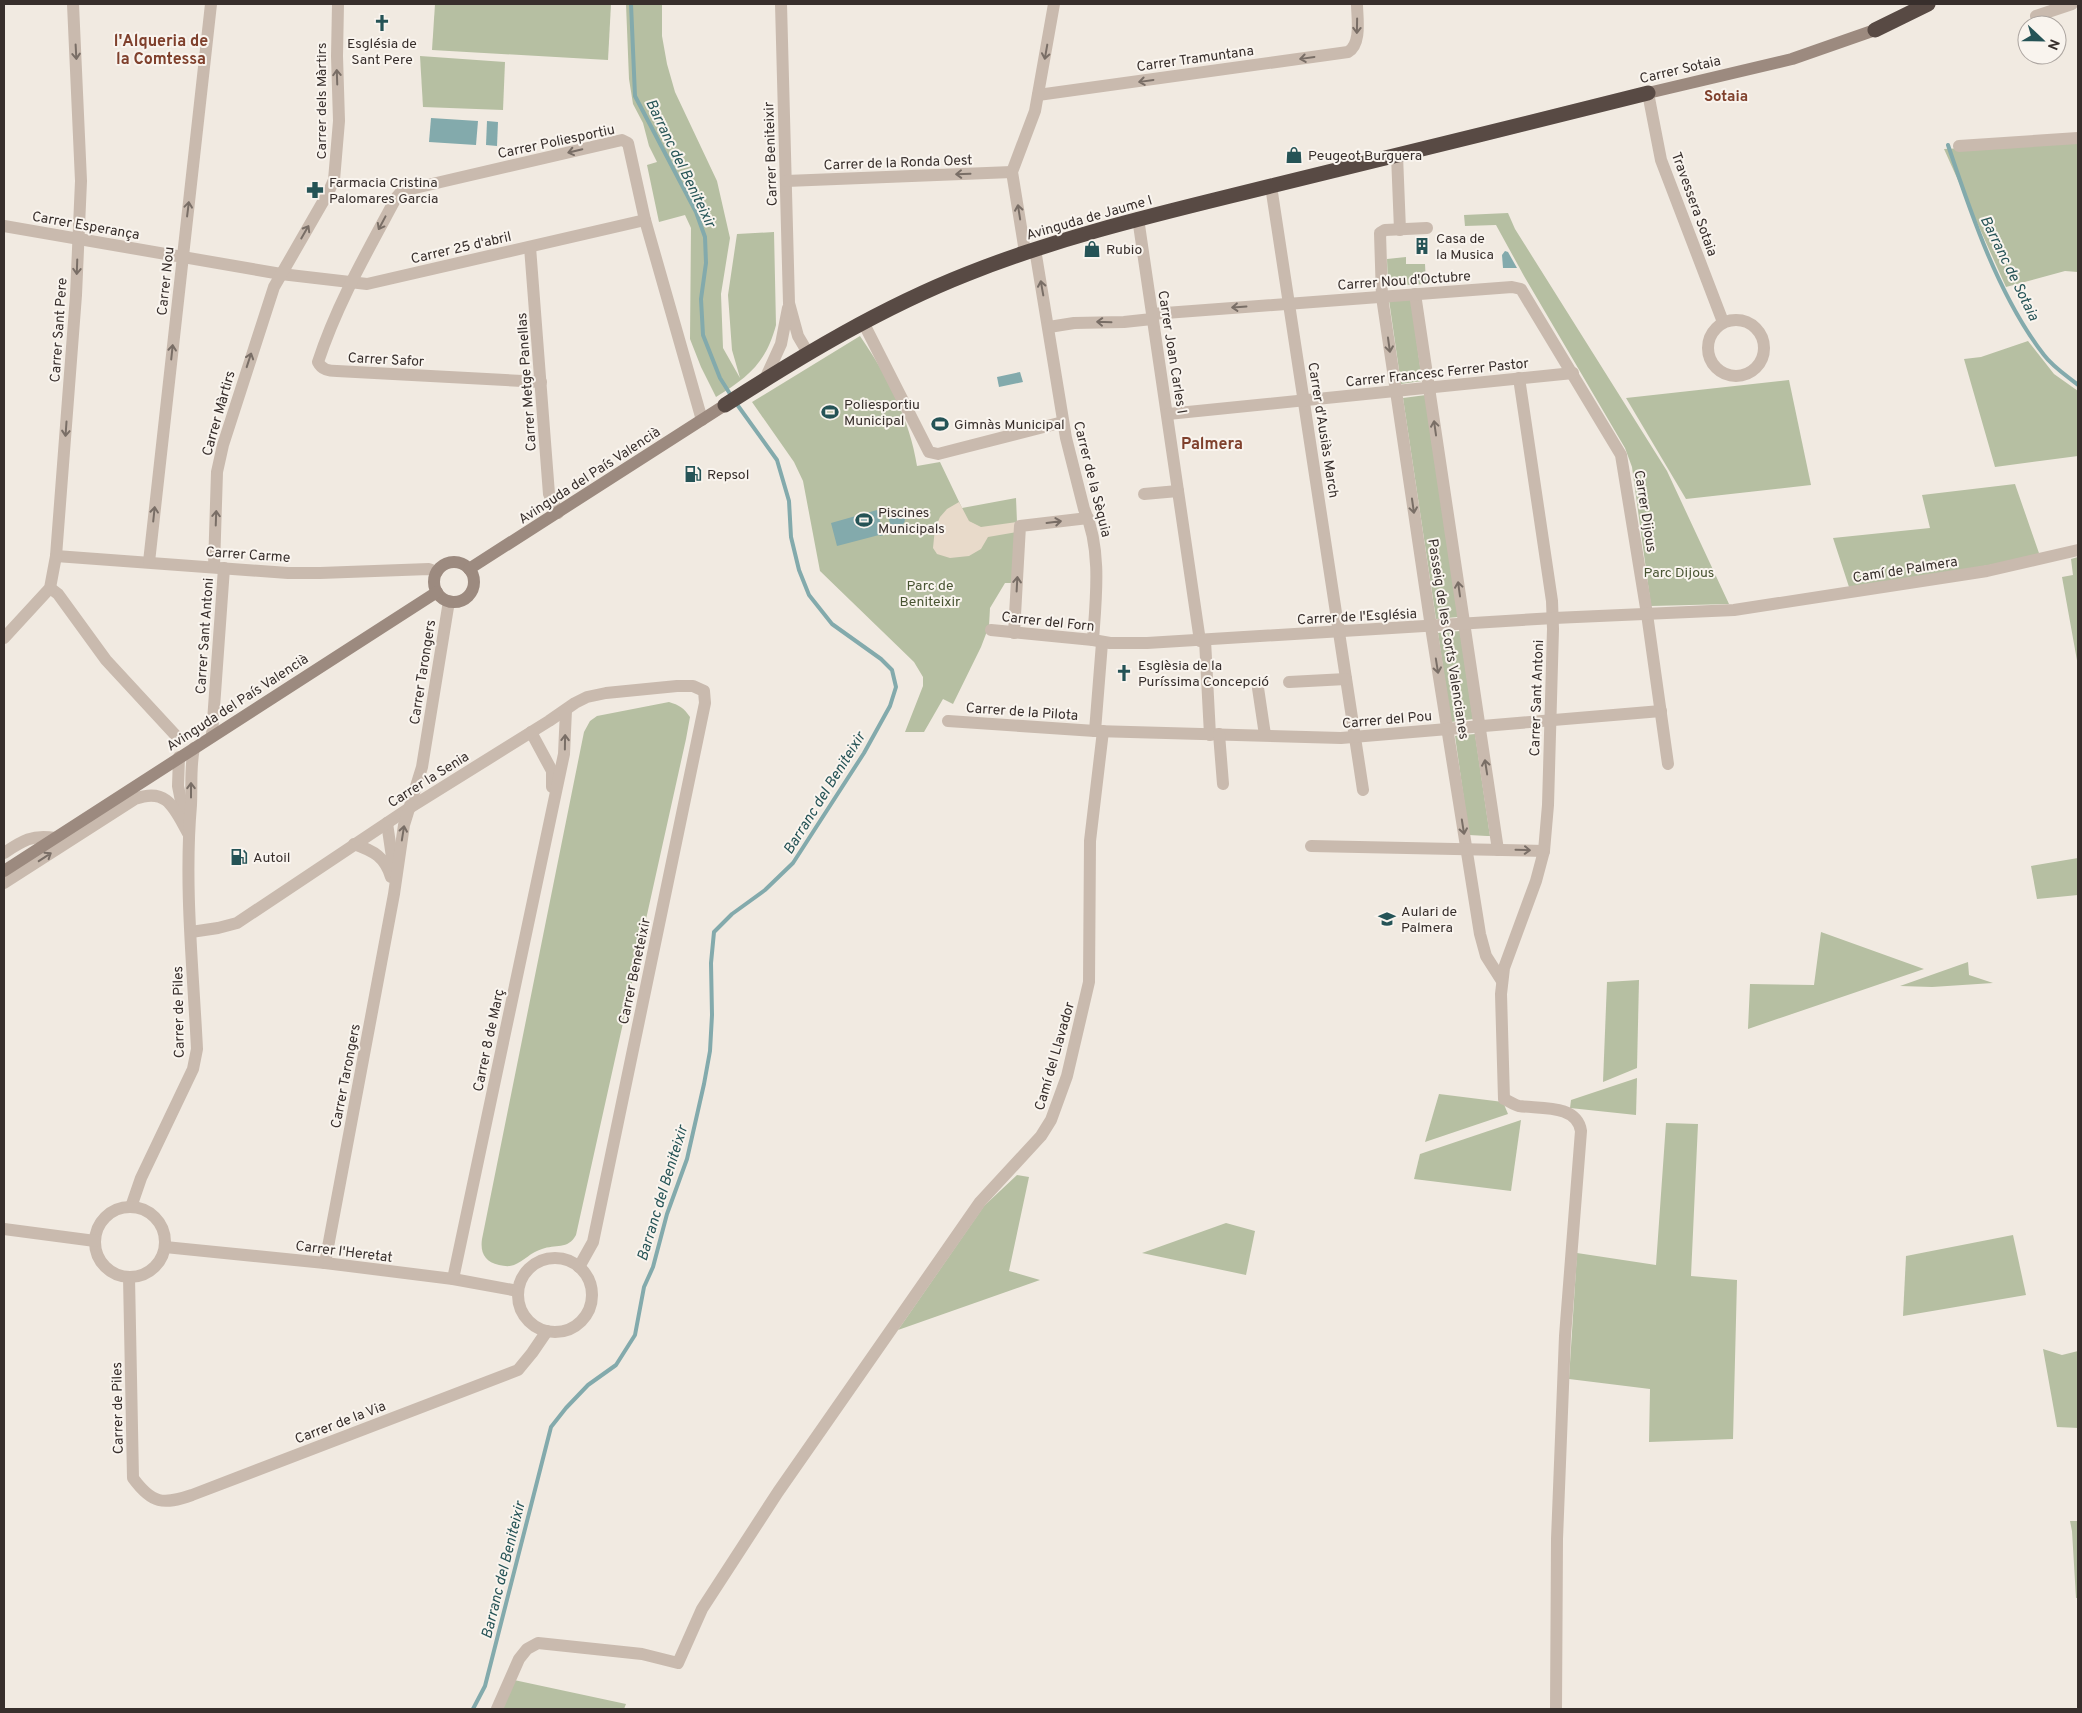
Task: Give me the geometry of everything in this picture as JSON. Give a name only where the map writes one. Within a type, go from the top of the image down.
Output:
[{"type":"highway","points":[[1875,30],[1928,4]]},
{"type":"highway","name":"Carrer Sotaia","points":[[1490,133],[1648,93]]},
{"type":"highway","name":"Avinguda de Jaume I","points":[[725,405],[808,353],[863,322],[937,286],[1030,250],[1138,218],[1490,133]]},
{"type":"main road","name":"Carrer Sotaia","points":[[1648,93],[1792,59],[1834,46],[1875,30]]},
{"type":"main road","name":"Avinguda del País Valencià","points":[[470,569],[725,405]]},
{"type":"main road","points":[[461,563],[470,569],[474,580],[472,591],[461,601],[449,601],[441,597],[437,592],[434,582],[437,572],[445,564],[461,563]]},
{"type":"main road","name":"Avinguda del País Valencià","points":[[4,871],[437,592]]},
{"type":"street","name":"Carrer Sant Pere","points":[[50,588],[56,556],[76,294],[81,160],[73,4]]},
{"type":"street","name":"Carrer Nou","points":[[149,562],[211,4]]},
{"type":"street","name":"Carrer dels Màrtirs","points":[[281,274],[328,194],[335,172],[339,121],[338,4]]},
{"type":"street","name":"Carrer Beniteixir","points":[[759,383],[776,357],[784,334],[789,303],[781,4]]},
{"type":"street","points":[[1012,172],[1032,121],[1054,4]]},
{"type":"street","name":"Carrer Tramuntana","points":[[1038,95],[1348,52],[1354,48],[1357,36],[1357,4]]},
{"type":"street","points":[[2039,15],[2072,4]]},
{"type":"street","name":"Travessera Sotaia","points":[[1648,93],[1660,160],[1723,322]]},
{"type":"street","points":[[1959,146],[2078,138]]},
{"type":"street","name":"Carrer Poliesportiu","points":[[350,283],[396,198],[402,191],[622,140],[628,143],[645,220],[702,420]]},
{"type":"street","points":[[1398,155],[1400,230]]},
{"type":"street","name":"Carrer de la Ronda Oest","points":[[786,181],[1012,172]]},
{"type":"street","name":"Carrer de la Sèquia","points":[[1012,172],[1049,327],[1063,422],[1084,509],[1088,518],[1096,569],[1099,731]]},
{"type":"street","name":"Carrer d'Ausiàs March","points":[[1271,186],[1363,790]]},
{"type":"street","name":"Carrer Joan Carles I","points":[[1138,218],[1178,491],[1203,641],[1214,734]]},
{"type":"street","name":"Carrer 25 d'abril","points":[[281,274],[367,284],[645,220]]},
{"type":"street","name":"Carrer Esperança","points":[[4,226],[281,274]]},
{"type":"street","points":[[1382,297],[1380,233],[1385,230],[1427,228]]},
{"type":"street","name":"Carrer Metge Panellas","points":[[530,247],[549,494],[558,513]]},
{"type":"street","name":"Carrer Màrtirs","points":[[219,567],[218,464],[269,300],[281,274]]},
{"type":"street","name":"Carrer Safor","points":[[350,283],[329,327],[318,362],[326,370],[541,382]]},
{"type":"street","name":"Carrer Nou d'Octubre","points":[[1049,327],[1074,323],[1124,322],[1152,316],[1288,303],[1512,287],[1521,289]]},
{"type":"street","name":"Carrer Dijous","points":[[1521,289],[1622,455],[1668,764]]},
{"type":"street","name":"Passeig de les Corts Valencianes","points":[[1414,294],[1498,850]]},
{"type":"street","name":"Passeig de les Corts Valencianes","points":[[1382,297],[1466,848],[1483,945],[1491,967],[1502,982]]},
{"type":"street","name":"Carrer Beniteixir","points":[[789,303],[798,336],[808,353]]},
{"type":"street","points":[[1744,321],[1757,329],[1762,338],[1763,358],[1758,367],[1750,374],[1741,377],[1726,376],[1712,365],[1708,356],[1709,339],[1714,330],[1723,322],[1744,321]]},
{"type":"street","points":[[863,322],[929,452],[938,454],[1063,422]]},
{"type":"street","name":"Carrer Beniteixir","points":[[784,334],[786,350],[794,362]]},
{"type":"street","name":"Carrer Francesc Ferrer Pastor","points":[[1168,414],[1573,373]]},
{"type":"street","name":"Carrer Sant Antoni","points":[[1519,378],[1554,618],[1548,805],[1544,851],[1536,881],[1504,968],[1501,994],[1504,1099],[1516,1106],[1571,1113],[1578,1120],[1581,1131],[1565,1336],[1557,1539],[1556,1709]]},
{"type":"street","points":[[1144,494],[1178,491]]},
{"type":"street","points":[[1014,633],[1020,526],[1088,518]]},
{"type":"street","name":"Camí de Palmera","points":[[1734,610],[1987,571],[2078,550]]},
{"type":"street","name":"Carrer Carme","points":[[56,556],[312,573],[429,569],[437,572]]},
{"type":"street","name":"Carrer Sant Antoni","points":[[212,736],[219,567]]},
{"type":"street","points":[[4,638],[50,588],[58,594],[106,660],[180,739]]},
{"type":"street","name":"Carrer Tarongers","points":[[325,1263],[394,894],[404,824],[411,807],[422,767],[449,601]]},
{"type":"street","name":"Carrer de l'Església","points":[[1098,641],[1132,644],[1203,641],[1554,618],[1734,610]]},
{"type":"street","name":"Carrer del Forn","points":[[992,630],[1098,641]]},
{"type":"street","points":[[1289,682],[1346,679]]},
{"type":"street","name":"Carrer la Senia","points":[[190,932],[237,923],[411,807],[587,697],[606,693],[693,686]]},
{"type":"street","name":"Carrer Beneteixir","points":[[579,1267],[593,1242],[705,703],[704,691],[693,686]]},
{"type":"street","points":[[1258,688],[1265,736]]},
{"type":"street","name":"Carrer 8 de Març","points":[[453,1279],[564,754],[566,710]]},
{"type":"street","name":"Carrer del Pou","points":[[1099,731],[1355,738],[1660,711]]},
{"type":"street","name":"Carrer de la Pilota","points":[[948,720],[1099,731]]},
{"type":"street","name":"Camí del Llavador","points":[[498,1709],[519,1659],[527,1649],[538,1643],[642,1654],[678,1663],[702,1608],[778,1492],[980,1202],[1041,1136],[1058,1105],[1076,1042],[1089,982],[1090,841],[1099,731]]},
{"type":"street","name":"Carrer 8 de Març","points":[[531,732],[552,771],[552,807]]},
{"type":"street","points":[[1214,734],[1223,784]]},
{"type":"street","name":"Carrer de Piles","points":[[132,1207],[141,1178],[193,1070],[196,1060],[188,833],[191,802],[191,765],[194,748]]},
{"type":"street","name":"Carrer de Piles","points":[[179,757],[178,786],[188,833]]},
{"type":"street","points":[[4,883],[128,804],[151,794],[163,797],[188,833]]},
{"type":"street","name":"Carrer Tarongers","points":[[387,823],[393,854],[394,894]]},
{"type":"street","points":[[4,853],[32,838],[41,836],[54,838]]},
{"type":"street","name":"Carrer Tarongers","points":[[354,844],[369,850],[387,863],[394,894]]},
{"type":"street","points":[[1311,846],[1544,851]]},
{"type":"street","points":[[132,1207],[143,1210],[153,1216],[161,1226],[165,1237],[165,1247],[162,1257],[152,1270],[129,1277],[118,1275],[108,1270],[96,1252],[95,1241],[97,1232],[106,1217],[114,1211],[132,1207]]},
{"type":"street","points":[[4,1229],[95,1241]]},
{"type":"street","name":"Carrer l'Heretat","points":[[165,1247],[325,1263],[453,1279],[518,1291]]},
{"type":"street","points":[[558,1258],[569,1261],[579,1267],[586,1275],[592,1296],[590,1306],[581,1320],[568,1329],[558,1332],[547,1331],[533,1324],[522,1312],[518,1291],[521,1280],[528,1270],[536,1263],[558,1258]]},
{"type":"street","name":"Carrer de Piles","points":[[129,1277],[134,1478]]},
{"type":"street","name":"Carrer de la Via","points":[[134,1478],[142,1490],[160,1501],[168,1502],[192,1495],[518,1370],[547,1331]]},
{"type":"green space","points":[[435,4],[611,4],[608,60],[432,50]]},
{"type":"green space","points":[[626,4],[662,4],[662,36],[675,92],[717,181],[730,238],[721,294],[723,348],[740,378],[732,350],[728,295],[737,234],[774,232],[776,325],[772,338],[754,368],[737,383],[716,397],[690,339],[691,228],[685,215],[659,222],[647,165],[657,162],[649,146],[643,123],[633,104],[629,79]]},
{"type":"green space","points":[[420,56],[505,62],[503,110],[423,107]]},
{"type":"green space","points":[[2078,143],[2078,272],[2065,271],[2006,287],[1944,149]]},
{"type":"green space","name":"Parc Dijous","points":[[1508,213],[1515,229],[1667,471],[1729,604],[1651,606],[1632,467],[1625,448],[1496,225],[1465,226],[1464,215]]},
{"type":"green space","points":[[1406,257],[1406,264],[1425,264],[1426,284],[1388,286],[1387,259]]},
{"type":"green space","points":[[1411,299],[1422,381],[1401,384],[1389,300]]},
{"type":"green space","name":"Parc de Beniteixir","points":[[860,336],[896,398],[909,432],[917,466],[940,462],[962,508],[1016,498],[1017,522],[1013,583],[1005,583],[990,608],[989,626],[981,647],[953,704],[943,699],[924,732],[905,732],[923,686],[923,677],[914,662],[820,571],[803,481],[794,462],[752,402]]},
{"type":"green space","points":[[2028,341],[2054,374],[2078,391],[2078,456],[1995,467],[1964,359],[1981,357]]},
{"type":"green space","points":[[1789,380],[1811,485],[1686,499],[1626,398]]},
{"type":"green space","points":[[1426,395],[1458,617],[1436,619],[1403,398]]},
{"type":"green space","points":[[2015,484],[2040,556],[1850,590],[1833,538],[1930,528],[1922,495]]},
{"type":"green space","points":[[2078,557],[2078,666],[2062,577],[2073,575],[2071,559]]},
{"type":"green space","points":[[1460,631],[1473,719],[1451,722],[1438,633]]},
{"type":"green space","points":[[669,702],[681,707],[690,717],[576,1235],[573,1240],[565,1245],[538,1250],[514,1265],[494,1264],[484,1256],[482,1239],[584,732],[590,721],[597,716]]},
{"type":"green space","points":[[1475,734],[1490,836],[1469,835],[1455,736]]},
{"type":"green space","points":[[2078,858],[2078,895],[2037,899],[2031,866]]},
{"type":"green space","points":[[1821,932],[1924,969],[1748,1029],[1750,984],[1814,985]]},
{"type":"green space","points":[[1968,962],[1969,975],[1993,983],[1932,987],[1900,986]]},
{"type":"green space","points":[[1639,980],[1637,1068],[1603,1082],[1607,982]]},
{"type":"green space","points":[[1637,1078],[1636,1115],[1570,1108],[1571,1100]]},
{"type":"green space","points":[[1439,1094],[1503,1102],[1508,1114],[1425,1142]]},
{"type":"green space","points":[[1521,1120],[1511,1191],[1414,1179],[1420,1154]]},
{"type":"green space","points":[[1666,1123],[1698,1124],[1691,1276],[1737,1280],[1733,1439],[1649,1442],[1650,1389],[1569,1379],[1577,1253],[1656,1265]]},
{"type":"green space","points":[[1017,1175],[1029,1177],[1009,1271],[1040,1280],[898,1330],[984,1206]]},
{"type":"green space","points":[[1226,1223],[1255,1231],[1246,1275],[1142,1253]]},
{"type":"green space","points":[[2013,1235],[2026,1295],[1903,1316],[1906,1256]]},
{"type":"green space","points":[[2043,1349],[2062,1355],[2078,1351],[2078,1428],[2057,1427]]},
{"type":"green space","points":[[2070,1521],[2078,1521],[2078,1598],[2076,1598]]},
{"type":"green space","points":[[514,1680],[626,1704],[624,1709],[503,1709]]},
{"type":"shaded area","points":[[959,502],[969,521],[981,527],[1017,522],[1017,532],[988,537],[981,549],[969,556],[950,558],[937,554],[933,548],[935,528],[940,517],[947,509]]},
{"type":"water","points":[[431,118],[478,121],[476,145],[429,142]]},
{"type":"water","points":[[487,121],[498,122],[497,146],[486,145]]},
{"type":"water","points":[[1505,251],[1508,252],[1517,268],[1503,268],[1502,255]]},
{"type":"water","points":[[1020,372],[1023,382],[999,387],[997,377]]},
{"type":"water","points":[[877,510],[884,535],[837,546],[831,523]]},
{"type":"water","points":[[897,511],[905,519],[897,527],[889,519]]},
{"type":"waterway","name":"Barranc del Beniteixir","points":[[631,4],[635,96],[696,212],[705,237],[706,263],[701,299],[703,335],[720,378],[732,397]]},
{"type":"waterway","name":"Barranc de Sotaia","points":[[1948,145],[1966,199],[1988,254],[2013,307],[2028,332],[2048,359],[2078,385]]},
{"type":"waterway","name":"Barranc del Beniteixir","points":[[473,1709],[485,1686],[551,1427],[588,1385],[616,1365],[635,1335],[644,1287],[653,1267],[667,1214],[687,1159],[704,1084],[710,1051],[712,1015],[711,963],[714,932],[732,914],[765,890],[793,863],[864,753],[890,706],[896,687],[892,670],[881,659],[832,624],[809,595],[799,570],[791,537],[789,501],[777,460],[736,403]]},
{"type":"place","name":"Església de Sant Pere","points":[[382,23]]},
{"type":"place","name":"Peugeot Burguera","points":[[1294,155]]},
{"type":"place","name":"Farmacia Cristina Palomares Garcia","points":[[315,190]]},
{"type":"place","name":"Casa de la Musica","points":[[1422,246]]},
{"type":"place","name":"Rubio","points":[[1092,249]]},
{"type":"place","name":"Poliesportiu Municipal","points":[[830,412]]},
{"type":"place","name":"Gimnàs Municipal","points":[[940,424]]},
{"type":"place","name":"Repsol","points":[[693,474]]},
{"type":"place","name":"Piscines Municipals","points":[[864,520]]},
{"type":"place","name":"Esglèsia de la Puríssima Concepció","points":[[1124,673]]},
{"type":"place","name":"Autoil","points":[[239,857]]},
{"type":"place","name":"Aulari de Palmera","points":[[1387,919]]},
{"type":"district","name":"l'Alqueria de la Comtessa","points":[[161,49]]},
{"type":"district","name":"Sotaia","points":[[1726,96]]},
{"type":"district","name":"Palmera","points":[[1212,443]]}]
